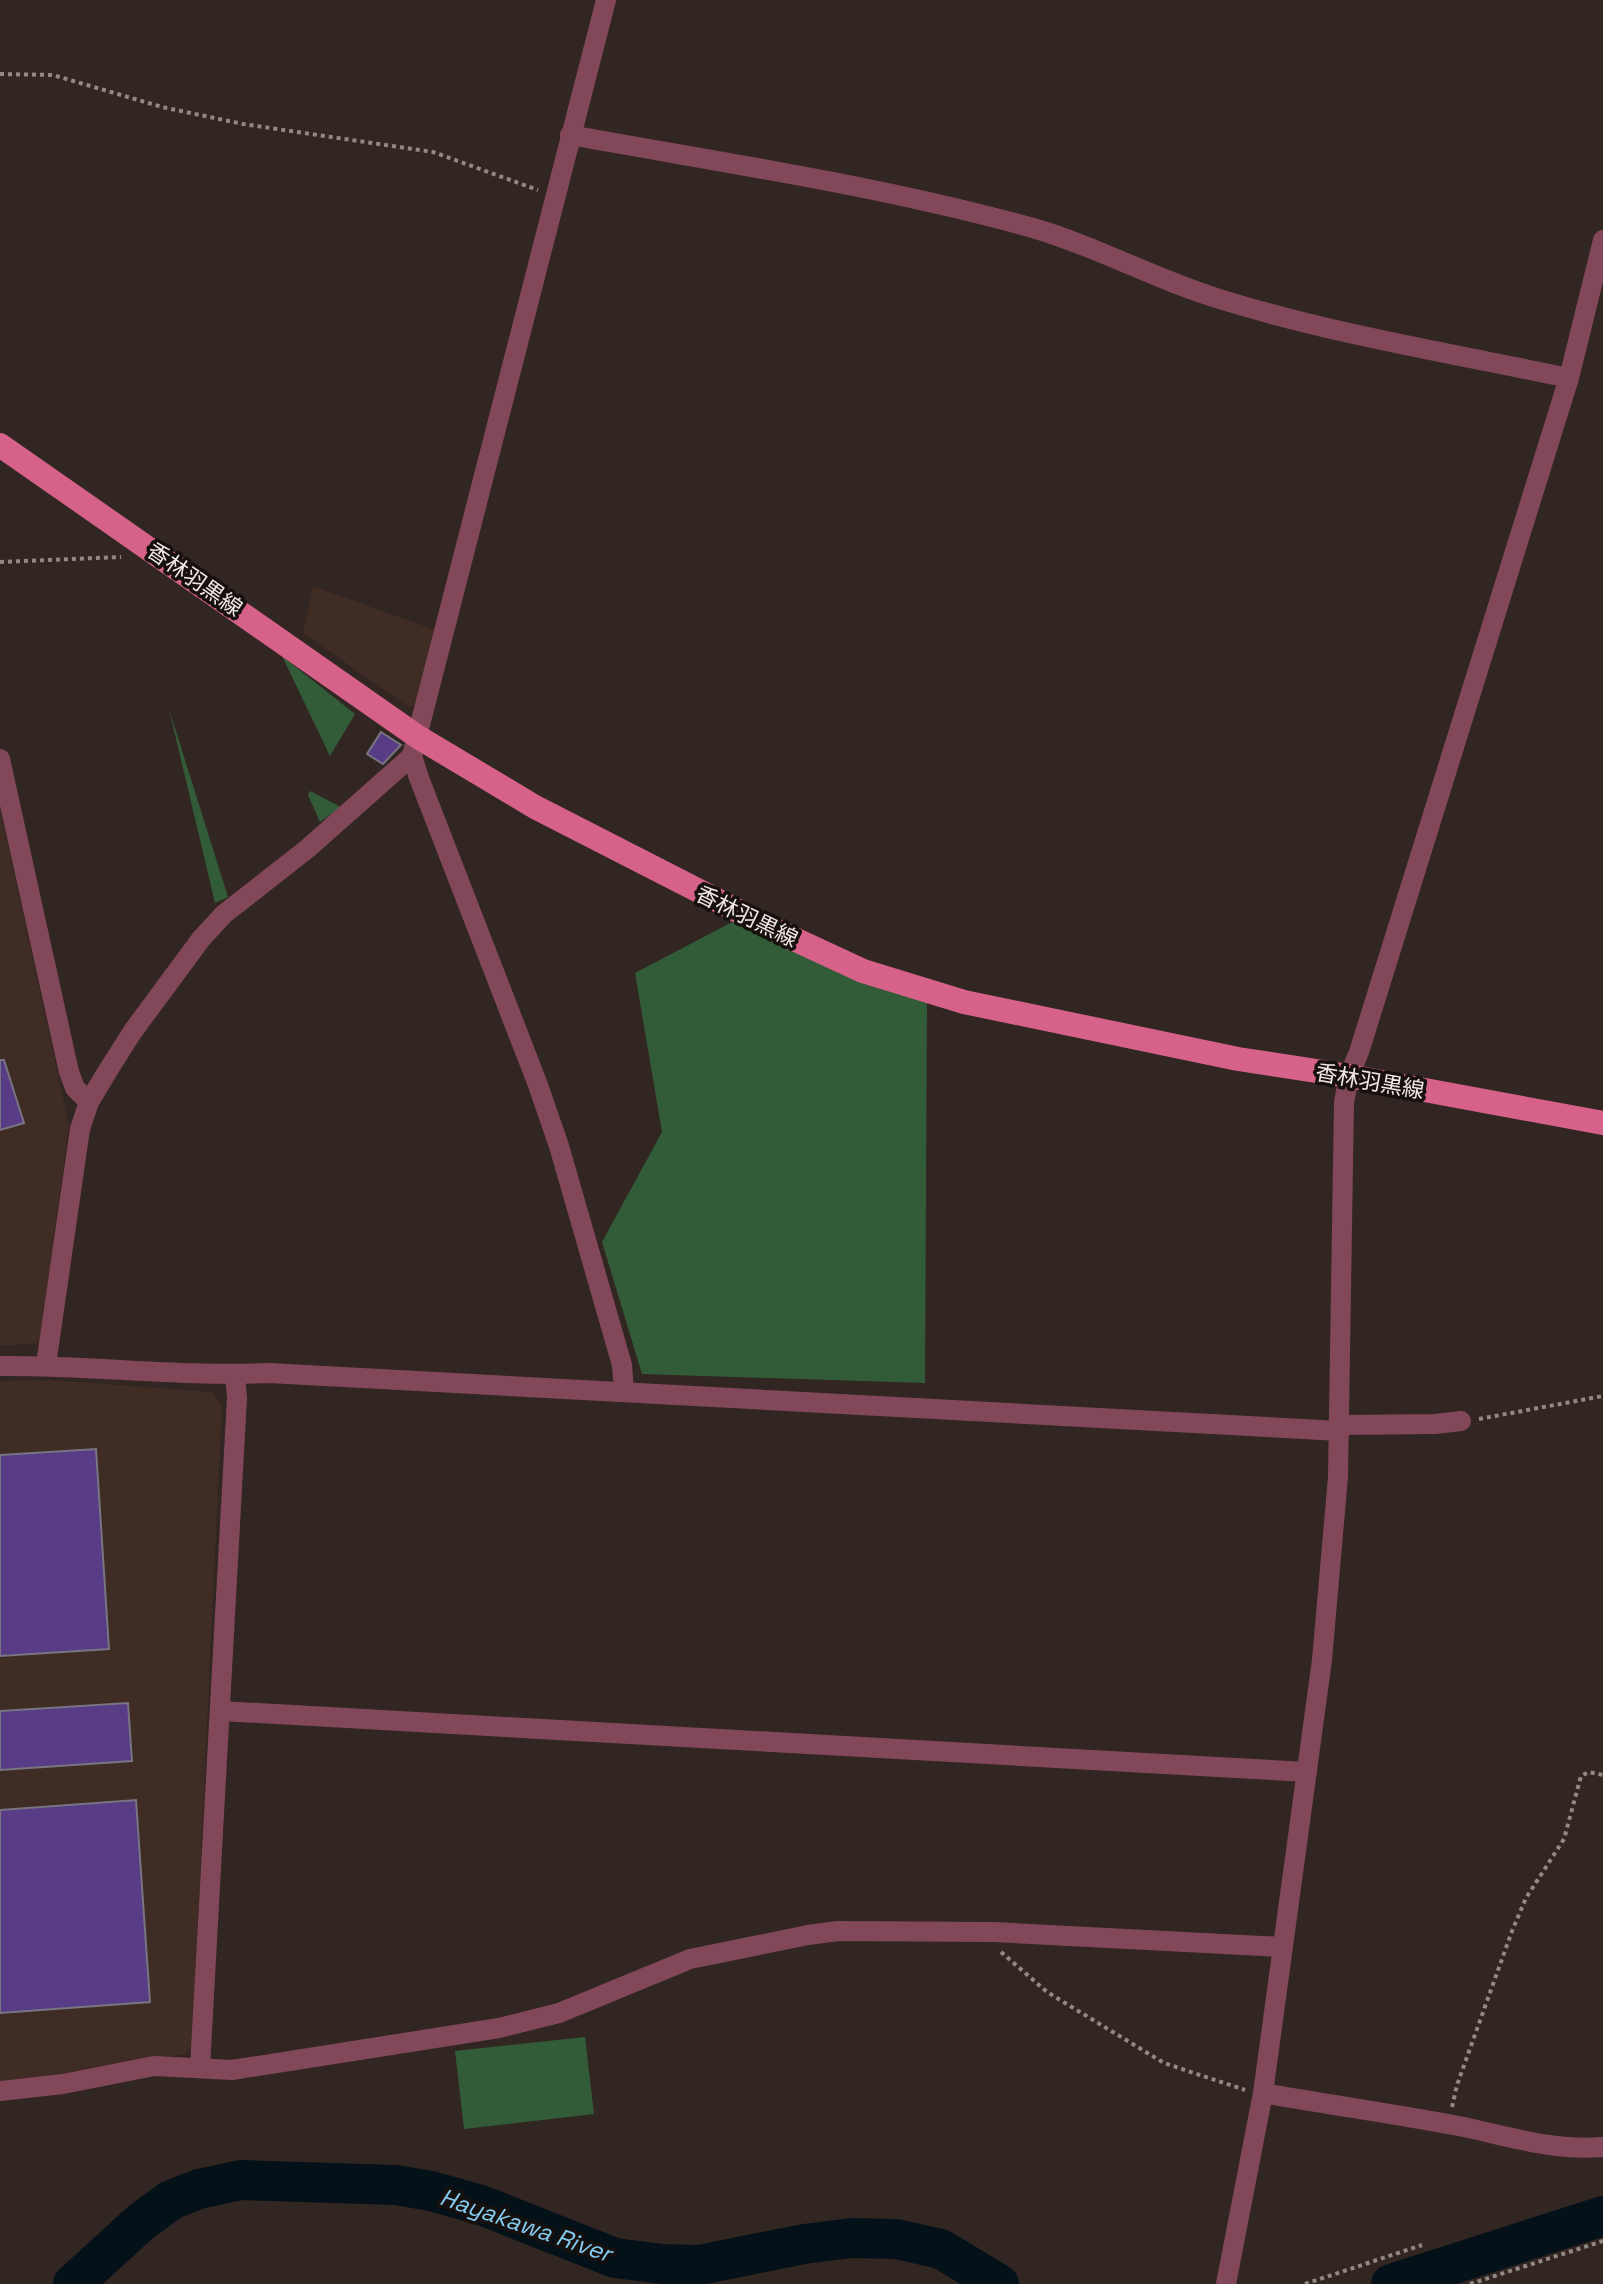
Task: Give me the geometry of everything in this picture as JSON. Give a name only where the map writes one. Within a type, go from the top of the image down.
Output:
[{"type":"main road","name":"香林羽黒線","points":[[0,445],[143,542],[415,746],[781,933],[863,971],[964,1002],[1238,1059],[1349,1076],[1603,1123]]},
{"type":"street","points":[[46,1365],[80,1129],[89,1102],[133,1031],[201,939],[224,914],[307,849],[415,746],[606,0]]},
{"type":"street","points":[[570,135],[892,194],[984,216],[1037,229],[1221,300],[1272,315],[1569,378]]},
{"type":"street","points":[[1226,2284],[1263,2093],[1332,1567],[1340,1428],[1343,1133],[1349,1076],[1569,378],[1603,240]]},
{"type":"street","points":[[415,746],[555,1134],[622,1365],[624,1392]]},
{"type":"street","points":[[0,759],[69,1072],[75,1088],[89,1102]]},
{"type":"street","points":[[0,1366],[269,1373],[1340,1428],[1461,1421]]},
{"type":"street","points":[[200,2067],[237,1398],[235,1374]]},
{"type":"street","points":[[221,1711],[1307,1772]]},
{"type":"street","points":[[0,2091],[63,2084],[154,2066],[244,2068],[499,2028],[569,2009],[690,1959],[838,1931],[993,1932],[1283,1947]]},
{"type":"street","points":[[1263,2093],[1449,2125],[1525,2143],[1603,2147]]},
{"type":"path","points":[[0,74],[53,75],[162,107],[243,124],[433,152],[548,194]]},
{"type":"path","points":[[0,562],[124,557],[143,542]]},
{"type":"path","points":[[1461,1421],[1603,1396]]},
{"type":"path","points":[[1449,2125],[1457,2085],[1526,1898],[1564,1839],[1581,1776],[1589,1772],[1603,1775]]},
{"type":"path","points":[[993,1932],[1002,1953],[1024,1974],[1107,2030],[1164,2063],[1263,2093]]},
{"type":"path","points":[[1470,2284],[1603,2241]]},
{"type":"path","points":[[1305,2284],[1422,2245]]},
{"type":"shaded area","points":[[313,586],[435,630],[417,704],[410,708],[303,633]]},
{"type":"shaded area","points":[[0,809],[69,1125],[40,1343],[0,1346]]},
{"type":"shaded area","points":[[49,1380],[212,1392],[222,1406],[192,2046],[183,2055],[0,2081],[0,1381]]},
{"type":"green space","points":[[282,656],[355,714],[330,756]]},
{"type":"green space","points":[[169,709],[228,897],[215,903]]},
{"type":"green space","points":[[310,791],[341,807],[320,822],[308,795]]},
{"type":"green space","points":[[736,920],[927,1001],[925,1383],[642,1374],[602,1242],[662,1132],[635,973]]},
{"type":"green space","points":[[585,2037],[594,2114],[464,2129],[455,2051]]},
{"type":"building","points":[[381,732],[401,745],[383,764],[367,754]]},
{"type":"building","points":[[0,1060],[4,1060],[24,1123],[0,1130]]},
{"type":"building","points":[[96,1449],[109,1649],[0,1656],[0,1455]]},
{"type":"building","points":[[128,1703],[132,1761],[0,1770],[0,1711]]},
{"type":"building","points":[[136,1800],[150,2002],[0,2013],[0,1810]]},
{"type":"waterway","name":"Hayakawa River","points":[[73,2284],[141,2222],[171,2200],[199,2189],[241,2180],[396,2185],[431,2191],[481,2205],[615,2258],[662,2264],[699,2265],[851,2238],[896,2239],[941,2249],[999,2284]]},
{"type":"waterway","name":"Hayakawa River","points":[[1391,2284],[1603,2216]]}]
